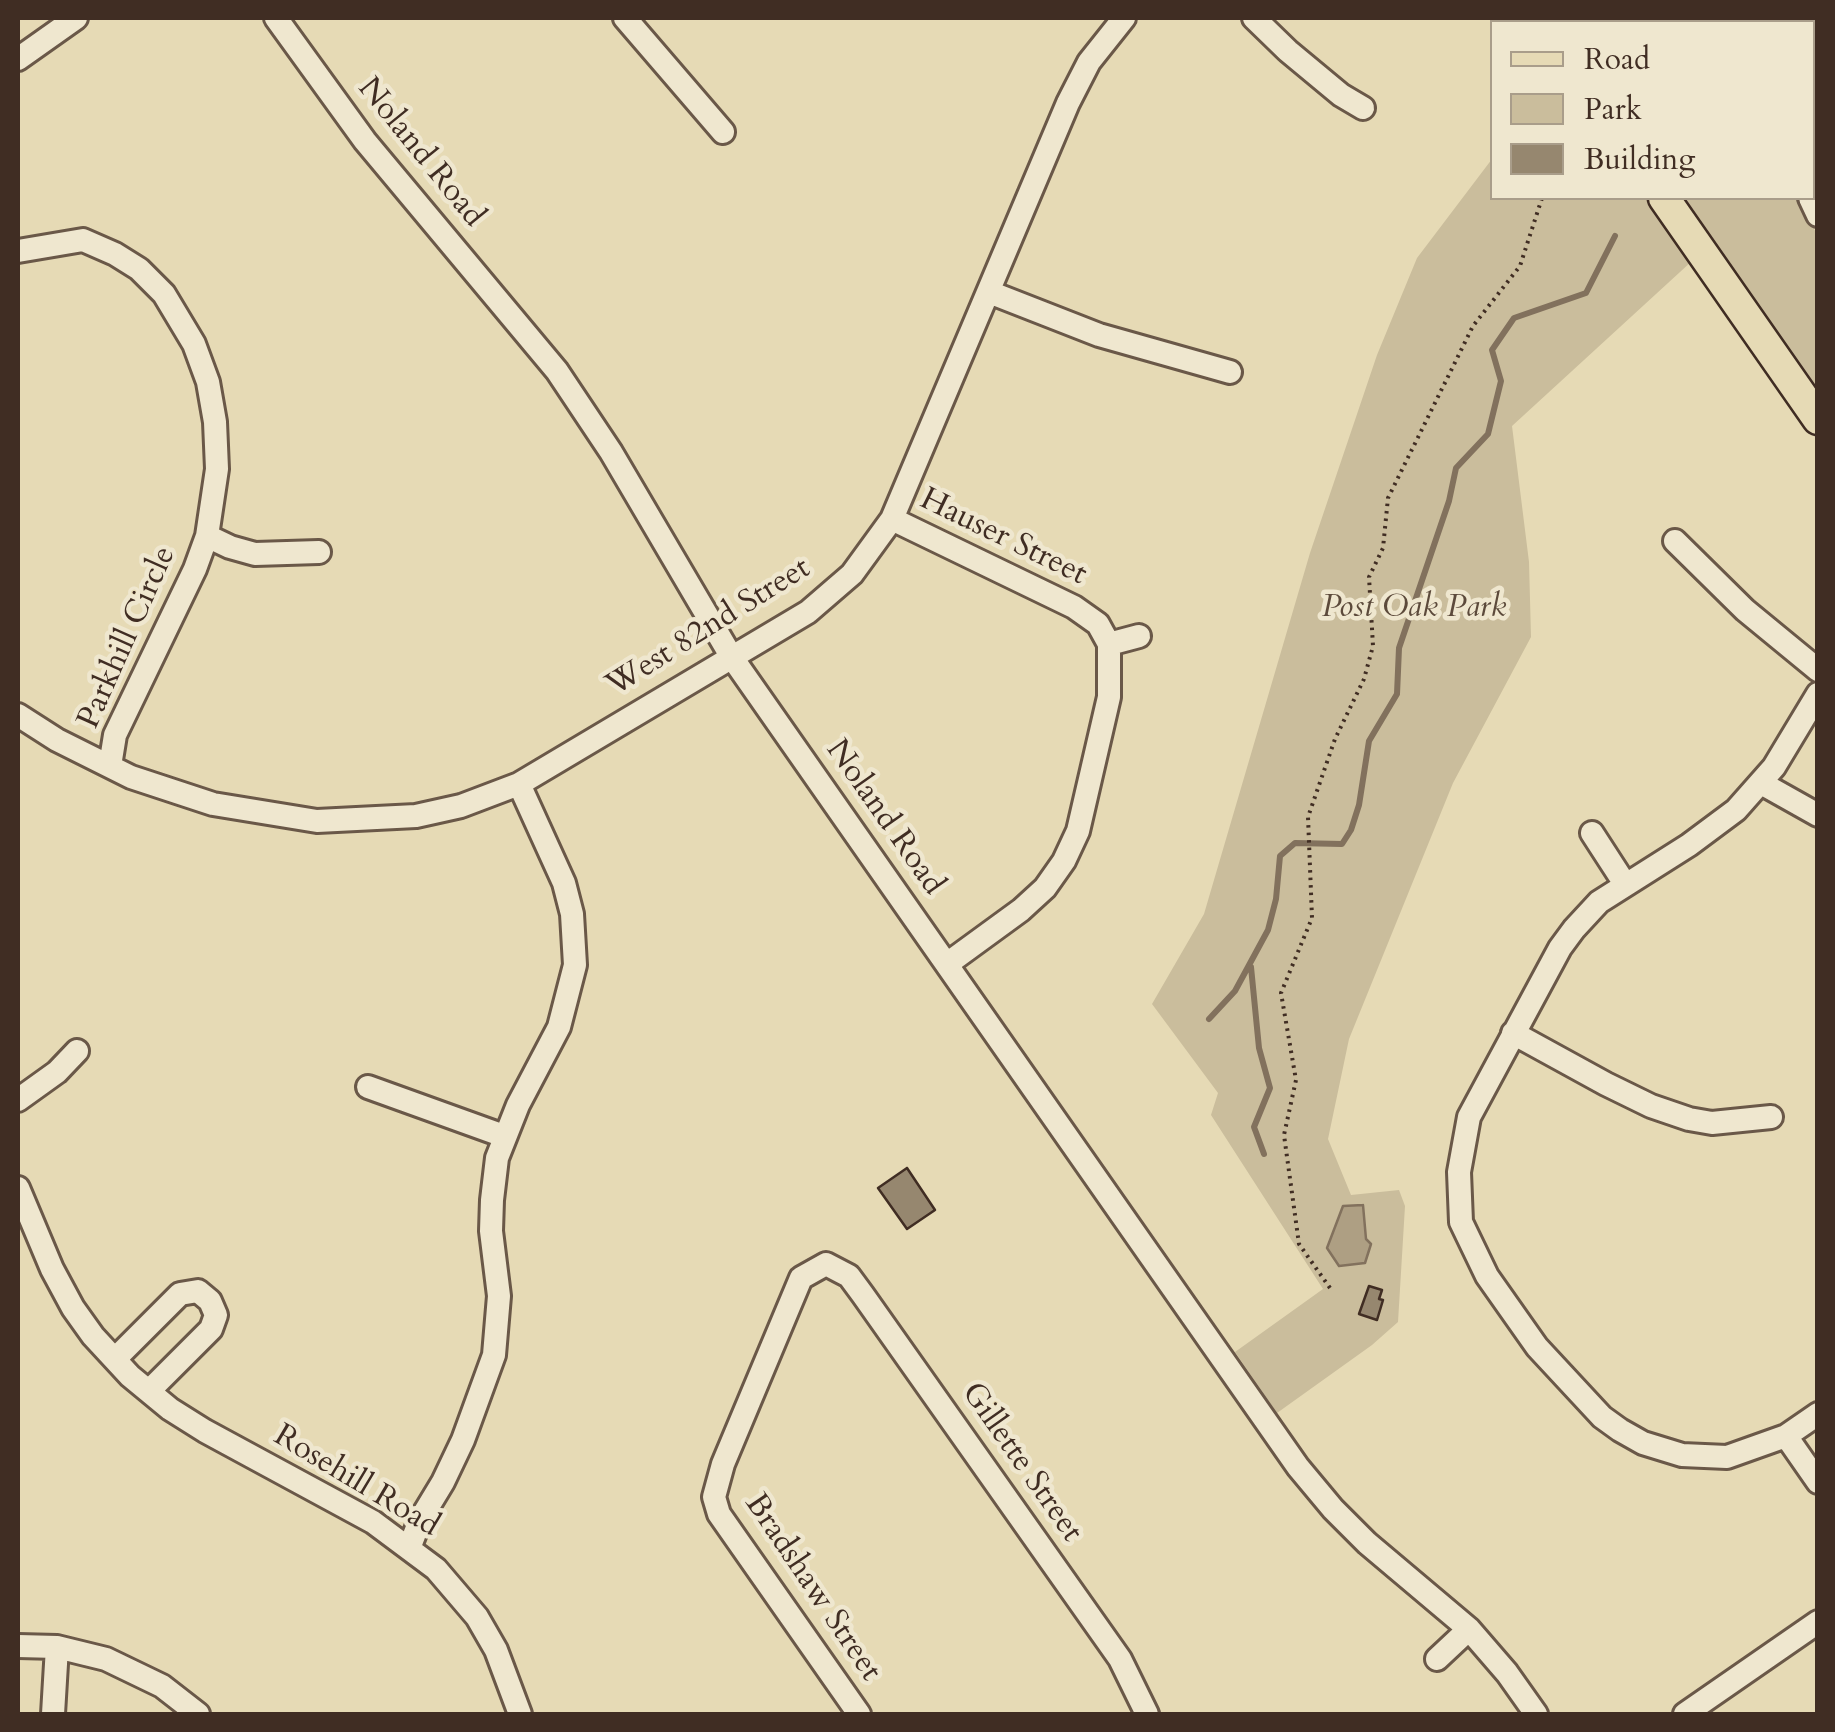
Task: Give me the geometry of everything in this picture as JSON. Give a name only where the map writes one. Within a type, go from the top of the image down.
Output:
[{"type":"main road","points":[[1665,200],[1818,419]]},
{"type":"street","points":[[18,59],[76,18]]},
{"type":"street","name":"Noland Road","points":[[276,18],[365,141],[557,371],[611,452],[731,656],[1298,1467],[1367,1543],[1469,1630],[1508,1674],[1536,1714]]},
{"type":"street","points":[[625,18],[723,132]]},
{"type":"street","name":"West 82nd Street","points":[[18,715],[110,766],[157,787],[214,804],[317,820],[416,816],[461,806],[519,784],[808,612],[852,574],[892,519],[1078,81],[1124,18]]},
{"type":"street","points":[[1254,18],[1288,52],[1363,108]]},
{"type":"street","name":"Parkhill Circle","points":[[18,251],[85,230],[152,281],[174,308],[194,344],[208,382],[216,422],[217,469],[207,536],[115,735],[110,766]]},
{"type":"street","points":[[989,292],[1100,335],[1230,372]]},
{"type":"street","name":"Hauser Street","points":[[892,519],[1074,607],[1098,624],[1109,644]]},
{"type":"street","name":"Parkhill Circle","points":[[207,536],[255,554],[319,552]]},
{"type":"street","points":[[1675,540],[1745,610],[1818,670]]},
{"type":"street","points":[[947,964],[1045,888],[1064,861],[1078,832],[1109,698],[1109,644],[1139,636]]},
{"type":"street","points":[[1818,694],[1761,783],[1711,830],[1598,902],[1574,929],[1560,948],[1470,1117],[1458,1172],[1461,1222],[1487,1276],[1521,1327],[1602,1416],[1643,1443],[1682,1456],[1727,1458],[1786,1436],[1818,1414]]},
{"type":"street","points":[[1761,783],[1818,815]]},
{"type":"street","points":[[410,1546],[463,1440],[494,1355],[499,1296],[491,1230],[492,1200],[504,1136],[560,1027],[575,965],[572,914],[564,884],[519,784]]},
{"type":"street","points":[[1592,833],[1625,884]]},
{"type":"street","points":[[1514,1034],[1606,1084],[1689,1119],[1712,1123],[1771,1116]]},
{"type":"street","points":[[18,1100],[57,1072],[77,1051]]},
{"type":"street","points":[[368,1087],[504,1136]]},
{"type":"street","name":"Rosehill Road","points":[[18,1188],[52,1269],[74,1308],[115,1359],[149,1392],[205,1431],[410,1546],[450,1584],[477,1617],[496,1650],[520,1714]]},
{"type":"street","name":"Bradshaw Street","points":[[826,1264],[801,1278],[723,1464],[714,1497],[719,1514],[859,1714]]},
{"type":"street","name":"Gillette Street","points":[[826,1264],[848,1276],[864,1295],[1120,1659],[1147,1714]]},
{"type":"street","points":[[115,1359],[180,1294],[198,1292],[210,1301],[216,1315],[211,1328],[149,1392]]},
{"type":"street","points":[[1786,1436],[1818,1482]]},
{"type":"street","points":[[1685,1714],[1818,1622]]},
{"type":"street","points":[[1436,1660],[1469,1630]]},
{"type":"street","points":[[18,1646],[58,1647],[106,1658],[162,1686],[198,1714]]},
{"type":"street","points":[[53,1714],[58,1647]]},
{"type":"path","points":[[1330,1288],[1299,1244],[1284,1135],[1296,1080],[1281,993],[1312,918],[1308,817],[1374,646],[1369,576],[1383,548],[1388,498],[1472,326],[1520,266],[1541,200]]},
{"type":"green space","name":"Post Oak Park","points":[[1490,162],[1490,200],[1649,200],[1692,261],[1512,426],[1529,562],[1531,637],[1453,783],[1349,1039],[1328,1139],[1351,1195],[1399,1190],[1405,1206],[1398,1322],[1277,1413],[1235,1352],[1323,1289],[1211,1115],[1218,1093],[1152,1004],[1204,914],[1310,553],[1377,355],[1417,258]]},
{"type":"green space","points":[[1683,200],[1801,200],[1817,235],[1817,390]]},
{"type":"shaded area","points":[[1363,1205],[1366,1239],[1371,1244],[1365,1263],[1339,1266],[1327,1248],[1343,1206]]},
{"type":"building","points":[[1815,49],[1818,50],[1815,87]]},
{"type":"building","points":[[907,1168],[935,1210],[907,1229],[878,1188]]},
{"type":"building","points":[[1369,1286],[1382,1290],[1377,1320],[1359,1314]]},
{"type":"waterway","points":[[1209,1019],[1235,991],[1268,930],[1280,856],[1295,843],[1342,844],[1351,830],[1369,741],[1397,694],[1399,648],[1449,501],[1456,468],[1488,434],[1501,381],[1492,350],[1514,318],[1586,293],[1615,236]]},
{"type":"waterway","points":[[1251,967],[1259,1048],[1270,1088],[1254,1127],[1264,1154]]}]
